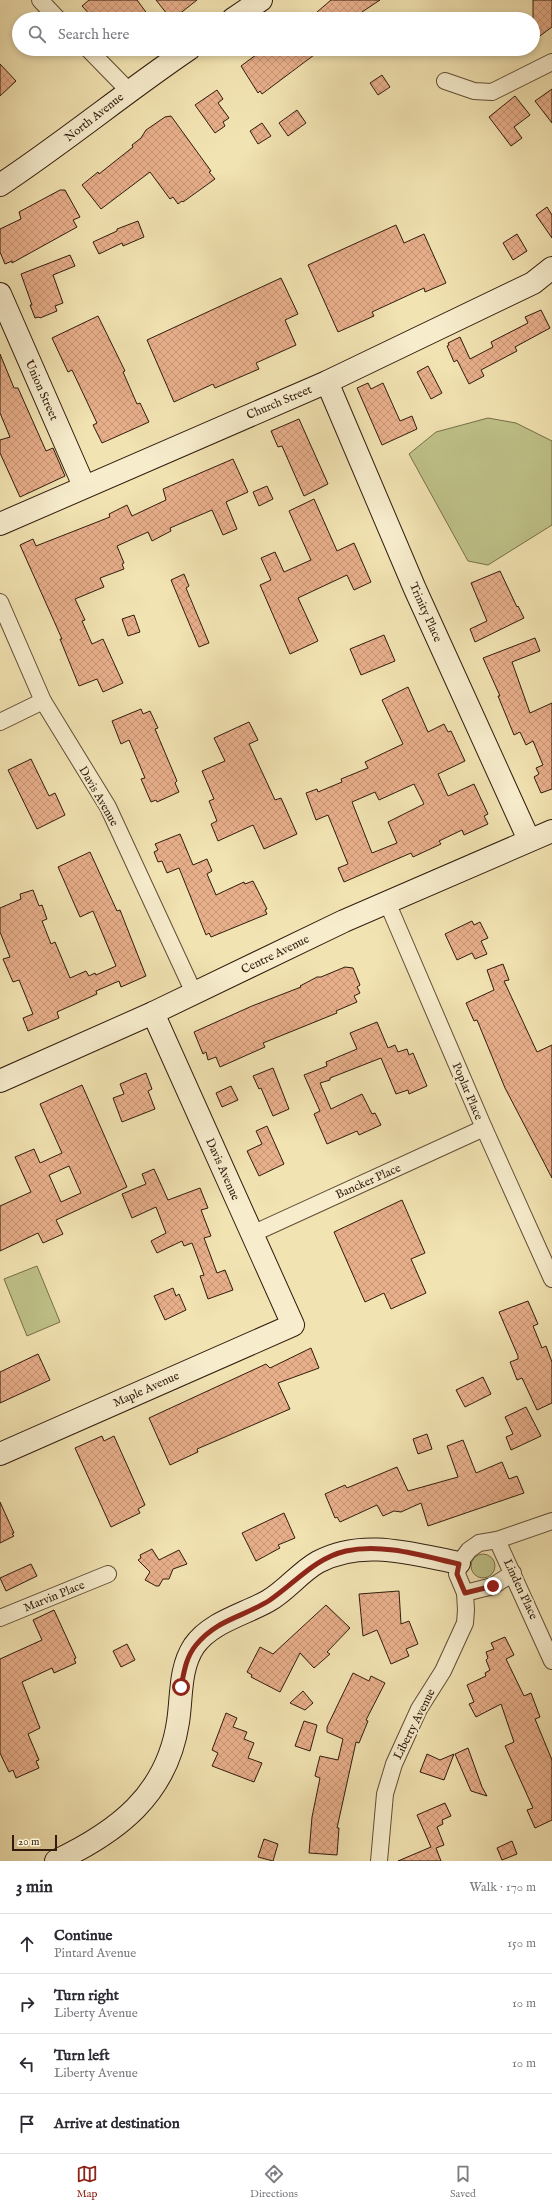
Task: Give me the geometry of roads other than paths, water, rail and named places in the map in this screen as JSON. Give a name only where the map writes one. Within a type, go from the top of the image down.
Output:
[{"type":"street","points":[[40,0],[51,12]]},
{"type":"street","points":[[243,12],[261,0]]},
{"type":"street","points":[[95,56],[128,90]]},
{"type":"street","name":"North Avenue","points":[[0,185],[49,152],[128,90],[179,56]]},
{"type":"street","points":[[445,81],[474,91],[492,92],[552,62]]},
{"type":"street","name":"Church Street","points":[[0,524],[84,486],[327,382],[533,283],[552,268]]},
{"type":"street","name":"Union Street","points":[[0,294],[84,486]]},
{"type":"street","name":"Trinity Place","points":[[327,382],[415,589],[529,840]]},
{"type":"street","name":"Davis Avenue","points":[[0,602],[43,701],[108,807],[194,993]]},
{"type":"street","points":[[0,722],[43,701]]},
{"type":"street","name":"Centre Avenue","points":[[0,1081],[153,1013],[387,902],[552,830]]},
{"type":"street","name":"Poplar Place","points":[[387,902],[484,1128],[552,1279]]},
{"type":"street","name":"Davis Avenue","points":[[153,1013],[293,1325]]},
{"type":"street","name":"Bancker Place","points":[[252,1234],[484,1128]]},
{"type":"street","name":"Maple Avenue","points":[[0,1454],[293,1325]]},
{"type":"street","points":[[56,1861],[101,1838],[126,1819],[145,1799],[160,1775],[171,1750],[178,1724],[186,1663],[194,1646],[209,1630],[269,1600],[318,1562],[346,1551],[376,1548],[400,1551],[459,1564],[469,1550],[479,1543],[497,1540],[552,1521]]},
{"type":"street","name":"Linden Place","points":[[497,1540],[514,1573],[552,1661]]},
{"type":"street","name":"Liberty Avenue","points":[[379,1861],[385,1794],[394,1764],[419,1709],[454,1649],[464,1623],[466,1610],[465,1593],[457,1574],[459,1564]]},
{"type":"street","points":[[465,1593],[493,1586],[514,1573]]},
{"type":"street","name":"Marvin Place","points":[[0,1618],[108,1574]]}]
